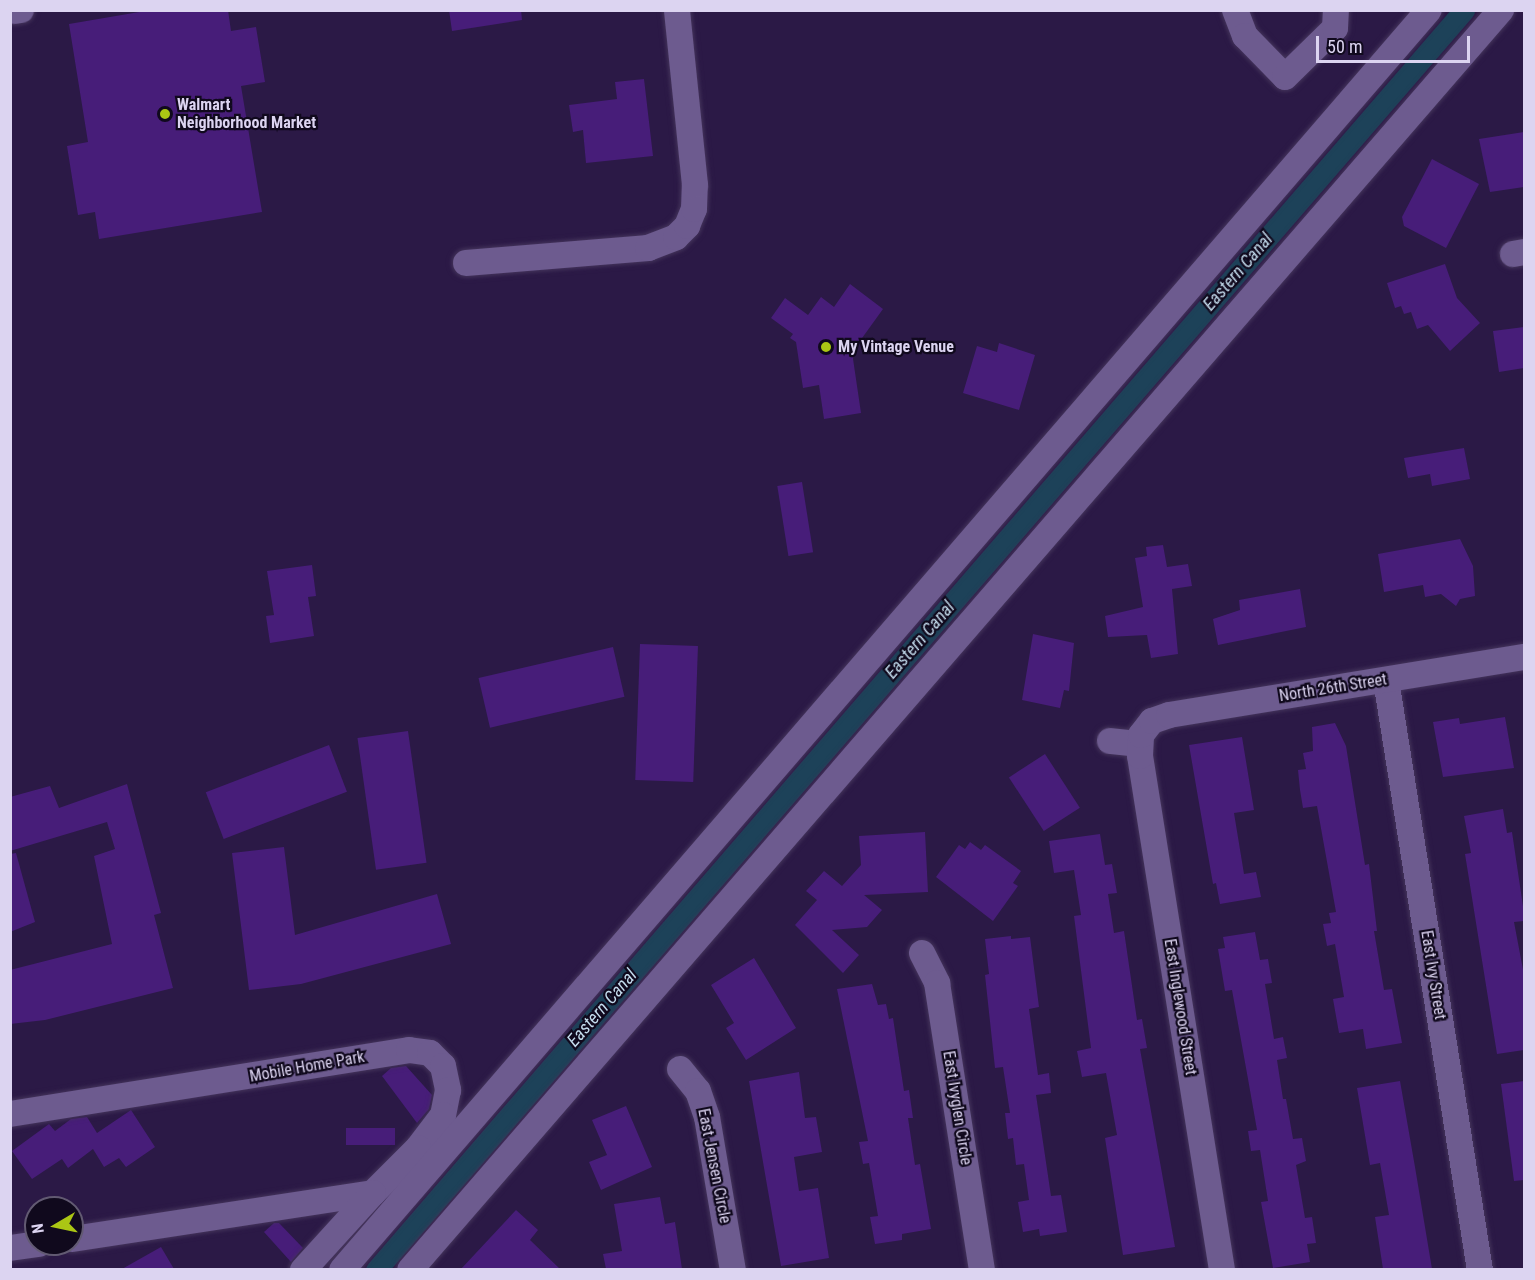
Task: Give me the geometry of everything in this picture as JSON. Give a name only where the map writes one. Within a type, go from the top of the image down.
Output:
[{"type":"street","points":[[15,11],[21,10]]},
{"type":"street","points":[[466,263],[648,248],[676,237],[687,226],[694,209],[695,185],[683,94],[684,56],[677,10]]},
{"type":"street","points":[[1235,10],[1245,36],[1285,77],[1335,28],[1336,10]]},
{"type":"street","points":[[342,1269],[1429,10]]},
{"type":"street","points":[[410,1269],[1501,10]]},
{"type":"street","name":"North 26th Street","points":[[1142,736],[1169,715],[1524,657]]},
{"type":"street","name":"East Ivy Street","points":[[1386,680],[1480,1269]]},
{"type":"street","points":[[1110,741],[1142,736]]},
{"type":"street","name":"East Inglewood Street","points":[[1142,736],[1222,1269]]},
{"type":"street","name":"East Ivyglen Circle","points":[[922,953],[937,983],[976,1268]]},
{"type":"street","name":"Mobile Home Park","points":[[10,1114],[377,1054],[409,1050],[430,1053],[443,1066],[447,1077],[447,1102],[443,1115],[418,1148],[303,1269]]},
{"type":"street","name":"East Jensen Circle","points":[[680,1069],[698,1091],[707,1117],[733,1269]]},
{"type":"street","points":[[84,1237],[373,1193]]},
{"type":"building","name":"Walmart Neighborhood Market","points":[[151,10],[228,10],[231,31],[256,27],[265,82],[241,86],[262,212],[99,239],[95,212],[78,215],[67,146],[88,142],[69,24]]},
{"type":"building","points":[[449,10],[521,10],[522,20],[452,31]]},
{"type":"building","points":[[644,79],[653,156],[586,163],[583,130],[573,132],[569,105],[617,99],[615,82]]},
{"type":"building","points":[[1524,132],[1524,187],[1490,192],[1479,139]]},
{"type":"building","points":[[1432,159],[1479,184],[1446,248],[1404,226],[1402,217]]},
{"type":"building","points":[[1445,264],[1457,298],[1480,323],[1450,351],[1428,325],[1417,329],[1411,312],[1404,314],[1401,306],[1395,308],[1387,283]]},
{"type":"building","name":"My Vintage Venue","points":[[850,284],[883,309],[852,352],[861,413],[824,419],[819,385],[803,388],[796,342],[790,338],[793,334],[771,318],[785,298],[808,315],[821,297],[834,307]]},
{"type":"building","points":[[1524,327],[1524,368],[1499,372],[1493,331]]},
{"type":"building","points":[[999,343],[1035,355],[1019,410],[963,393],[977,346],[997,352]]},
{"type":"building","points":[[1464,448],[1470,479],[1432,486],[1430,474],[1408,478],[1404,458]]},
{"type":"building","points":[[802,482],[813,552],[788,556],[777,486]]},
{"type":"building","points":[[1460,539],[1473,566],[1475,596],[1460,599],[1456,606],[1441,594],[1425,597],[1423,585],[1384,592],[1378,554]]},
{"type":"building","points":[[1163,545],[1167,567],[1188,564],[1192,586],[1172,589],[1178,654],[1151,658],[1147,635],[1108,637],[1105,616],[1143,607],[1135,558],[1147,556],[1146,547]]},
{"type":"building","points":[[312,565],[316,596],[308,597],[314,636],[270,643],[266,616],[274,615],[267,571]]},
{"type":"building","points":[[1300,589],[1306,627],[1218,645],[1213,619],[1240,610],[1239,600]]},
{"type":"building","points":[[1033,634],[1074,643],[1069,691],[1064,690],[1060,708],[1022,700]]},
{"type":"building","points":[[640,644],[698,646],[693,782],[635,780]]},
{"type":"building","points":[[613,647],[624,697],[490,728],[479,678]]},
{"type":"building","points":[[1505,717],[1514,768],[1443,777],[1433,722],[1459,718],[1460,724]]},
{"type":"building","points":[[1335,723],[1346,746],[1365,865],[1369,864],[1377,931],[1374,931],[1384,990],[1392,989],[1402,1043],[1366,1049],[1363,1029],[1339,1033],[1333,999],[1344,997],[1335,944],[1327,946],[1323,924],[1331,923],[1329,913],[1336,912],[1317,806],[1303,808],[1298,770],[1306,769],[1303,753],[1313,751],[1312,727]]},
{"type":"building","points":[[408,731],[427,863],[376,870],[357,738]]},
{"type":"building","points":[[1242,737],[1254,810],[1234,813],[1244,874],[1256,872],[1261,897],[1220,904],[1216,883],[1213,884],[1189,745]]},
{"type":"building","points":[[329,745],[347,792],[224,839],[206,792]]},
{"type":"building","points":[[1045,754],[1080,808],[1044,831],[1009,777]]},
{"type":"building","points":[[127,784],[161,913],[154,915],[173,988],[45,1020],[10,1024],[10,970],[112,944],[94,856],[115,849],[107,822],[10,851],[10,797],[50,786],[59,808]]},
{"type":"building","points":[[1503,809],[1507,833],[1512,832],[1524,913],[1524,921],[1514,922],[1524,975],[1524,1050],[1497,1054],[1465,854],[1471,853],[1464,816]]},
{"type":"building","points":[[925,832],[928,892],[864,895],[882,910],[867,927],[832,930],[859,955],[843,973],[795,925],[817,900],[806,891],[824,871],[842,886],[861,865],[859,836]]},
{"type":"building","points":[[1100,834],[1105,865],[1112,864],[1117,893],[1108,894],[1114,933],[1124,931],[1137,1020],[1142,1019],[1147,1048],[1140,1049],[1175,1247],[1123,1255],[1105,1138],[1117,1135],[1106,1073],[1082,1077],[1077,1051],[1091,1048],[1074,916],[1081,915],[1074,870],[1054,873],[1049,841]]},
{"type":"building","points":[[970,842],[981,850],[985,845],[1021,871],[1013,883],[1018,886],[993,921],[936,877],[959,845],[965,849]]},
{"type":"building","points":[[284,847],[295,935],[437,894],[451,944],[301,984],[249,990],[232,853]]},
{"type":"building","points":[[16,853],[35,922],[10,932],[10,854]]},
{"type":"building","points":[[1255,932],[1260,960],[1268,959],[1272,983],[1265,984],[1274,1039],[1283,1037],[1287,1058],[1277,1060],[1283,1099],[1286,1099],[1293,1139],[1302,1138],[1306,1161],[1296,1165],[1305,1218],[1312,1217],[1316,1243],[1307,1244],[1310,1262],[1273,1268],[1261,1202],[1268,1201],[1260,1150],[1251,1151],[1248,1131],[1257,1130],[1232,990],[1225,991],[1218,949],[1225,948],[1223,937]]},
{"type":"building","points":[[1011,936],[1011,939],[1030,937],[1039,1007],[1029,1009],[1038,1075],[1049,1073],[1051,1093],[1036,1095],[1051,1196],[1061,1195],[1067,1232],[1040,1236],[1039,1229],[1023,1232],[1018,1202],[1029,1200],[1024,1164],[1016,1165],[1013,1138],[1008,1139],[1005,1113],[1010,1113],[1003,1067],[995,1068],[985,975],[989,974],[985,939]]},
{"type":"building","points":[[754,958],[796,1028],[746,1060],[726,1028],[734,1023],[711,985]]},
{"type":"building","points":[[872,984],[878,1005],[886,1004],[889,1019],[893,1018],[904,1091],[909,1090],[913,1118],[908,1118],[915,1165],[920,1164],[931,1229],[902,1234],[902,1240],[875,1244],[870,1217],[878,1216],[869,1163],[863,1164],[859,1142],[868,1141],[837,989]]},
{"type":"building","points":[[406,1066],[432,1095],[429,1109],[417,1123],[382,1076],[391,1068]]},
{"type":"building","points":[[799,1072],[805,1118],[816,1117],[822,1152],[794,1157],[799,1191],[818,1188],[829,1258],[781,1266],[749,1081]]},
{"type":"building","points":[[1400,1081],[1432,1269],[1383,1269],[1375,1217],[1389,1215],[1380,1163],[1370,1165],[1357,1088]]},
{"type":"building","points":[[1524,1081],[1524,1180],[1514,1181],[1501,1084]]},
{"type":"building","points":[[626,1106],[652,1167],[601,1190],[589,1162],[607,1155],[592,1120]]},
{"type":"building","points":[[131,1110],[155,1147],[126,1167],[119,1158],[104,1167],[93,1149],[68,1168],[62,1159],[32,1179],[12,1151],[49,1124],[55,1131],[71,1119],[87,1117],[97,1133]]},
{"type":"building","points":[[346,1128],[395,1128],[395,1145],[346,1145]]},
{"type":"building","points":[[660,1197],[665,1224],[675,1222],[682,1269],[606,1269],[603,1254],[622,1251],[614,1204]]},
{"type":"building","points":[[516,1210],[538,1230],[530,1240],[560,1269],[461,1269]]},
{"type":"building","points":[[274,1223],[279,1223],[303,1248],[291,1262],[264,1232]]},
{"type":"building","points":[[161,1247],[174,1269],[122,1269]]},
{"type":"waterway","name":"Eastern Canal","points":[[376,1270],[1464,10]]},
{"type":"place","name":"Walmart Neighborhood Market","points":[[165,114]]},
{"type":"place","name":"My Vintage Venue","points":[[826,347]]}]
